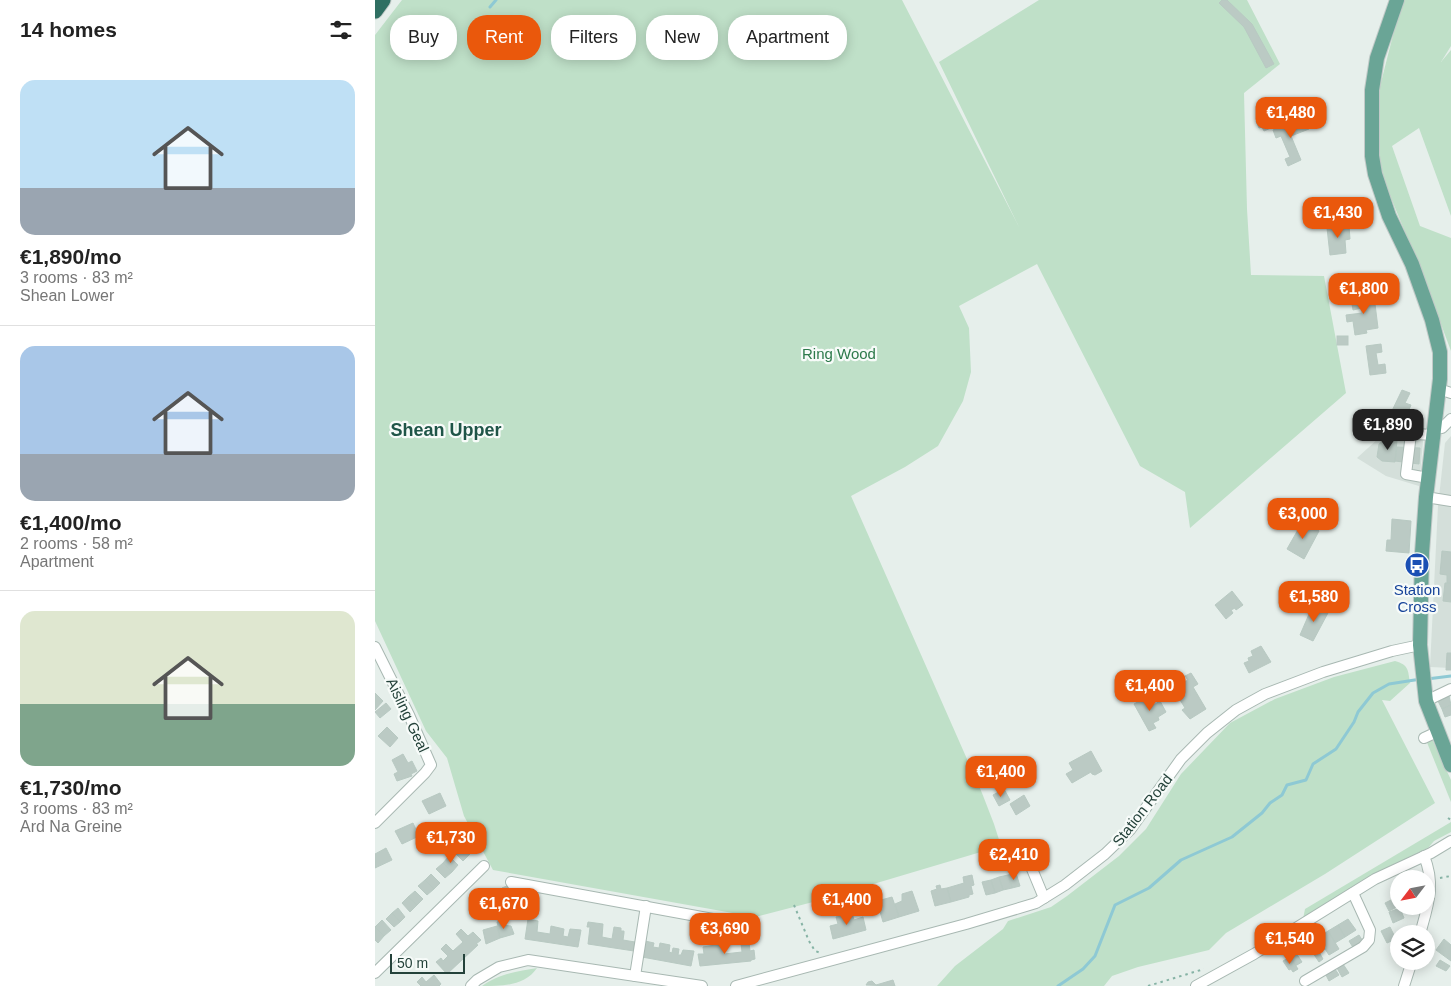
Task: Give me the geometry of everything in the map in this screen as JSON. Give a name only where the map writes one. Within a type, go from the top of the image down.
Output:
[{"type":"highway","points":[[375,10],[383,0]]},
{"type":"main road","points":[[1397,0],[1379,50],[1372,90],[1372,156],[1375,174],[1389,216],[1412,264],[1433,320],[1440,352],[1445,391],[1434,431],[1426,497],[1422,553],[1420,645],[1425,695],[1437,732],[1451,765]]},
{"type":"street","points":[[1385,429],[1411,434],[1434,431],[1441,428],[1451,419]]},
{"type":"street","points":[[1411,434],[1406,474],[1428,478]]},
{"type":"street","points":[[1426,497],[1451,501]]},
{"type":"street","name":"Station Road","points":[[736,986],[837,960],[1036,903],[1065,885],[1105,854],[1130,830],[1181,759],[1236,710],[1265,694],[1323,672],[1420,645]]},
{"type":"street","name":"Aisling Geal","points":[[375,647],[431,764],[425,773],[375,823]]},
{"type":"street","points":[[1425,695],[1451,689]]},
{"type":"street","points":[[1424,738],[1437,732]]},
{"type":"street","points":[[1196,986],[1254,954],[1375,879],[1427,855],[1451,841]]},
{"type":"street","points":[[1427,855],[1451,847]]},
{"type":"street","points":[[1422,925],[1431,892],[1427,855]]},
{"type":"street","points":[[1032,862],[1034,875],[1044,898]]},
{"type":"street","points":[[375,973],[484,866]]},
{"type":"street","points":[[519,894],[511,882],[740,924],[742,928]]},
{"type":"street","points":[[1305,981],[1363,947],[1369,940],[1370,930],[1353,893]]},
{"type":"street","points":[[635,976],[646,906]]},
{"type":"street","points":[[471,986],[477,980],[499,967],[528,960],[702,986]]},
{"type":"street","points":[[1404,986],[1409,970]]},
{"type":"path","points":[[794,904],[815,951],[833,955],[837,960]]},
{"type":"path","points":[[1148,986],[1207,968]]},
{"type":"shaded area","points":[[1386,424],[1398,430],[1424,430],[1419,486],[1386,476],[1357,458],[1379,438]]},
{"type":"shaded area","points":[[1451,436],[1451,668],[1430,667],[1438,506],[1445,443]]},
{"type":"green space","name":"Ring Wood","points":[[402,0],[902,0],[1019,227],[939,62],[1039,0],[1247,0],[1280,64],[1244,93],[1251,275],[1324,276],[1346,393],[1190,528],[1185,492],[1140,466],[1037,264],[959,306],[969,328],[971,372],[963,401],[938,446],[905,467],[851,496],[982,793],[1001,846],[813,902],[755,917],[493,870],[464,816],[447,758],[426,731],[375,621],[375,35],[390,16],[390,60],[457,60],[457,15],[390,15]]},
{"type":"green space","points":[[1402,0],[1451,0],[1451,46],[1441,62],[1451,50],[1451,216],[1419,128],[1392,146],[1420,226],[1451,238],[1451,351],[1420,268],[1379,169],[1377,98]]},
{"type":"green space","points":[[1395,661],[1405,666],[1410,683],[1390,701],[1382,700],[1435,803],[1325,874],[1226,933],[1209,950],[1138,967],[1112,976],[1104,986],[937,986],[955,966],[1003,929],[1008,921],[1051,907],[1119,856],[1146,829],[1181,774],[1230,723],[1275,699],[1334,677]]},
{"type":"green space","points":[[1432,739],[1451,780],[1451,802],[1426,740]]},
{"type":"green space","points":[[1451,822],[1451,832],[1434,841],[1428,848],[1366,878],[1303,919],[1305,909]]},
{"type":"green space","points":[[537,968],[520,982],[482,986],[501,976]]},
{"type":"building","points":[[1222,0],[1227,0],[1252,24],[1274,64],[1266,68],[1244,27],[1219,3]]},
{"type":"building","points":[[1269,117],[1273,127],[1264,131],[1262,127],[1259,128],[1256,121]]},
{"type":"building","points":[[1305,120],[1309,129],[1291,136],[1301,160],[1288,166],[1285,159],[1290,157],[1281,136],[1276,138],[1273,130],[1295,121],[1296,124]]},
{"type":"building","points":[[1349,226],[1350,239],[1345,240],[1346,253],[1330,255],[1327,228]]},
{"type":"building","points":[[1374,296],[1378,328],[1366,330],[1367,333],[1355,335],[1353,321],[1347,322],[1346,315],[1362,313],[1362,308],[1353,310],[1351,298]]},
{"type":"building","points":[[1337,336],[1348,336],[1348,345],[1337,345]]},
{"type":"building","points":[[1381,344],[1382,352],[1376,353],[1378,365],[1385,364],[1386,373],[1370,375],[1366,346]]},
{"type":"building","points":[[1402,390],[1410,393],[1405,403],[1411,405],[1403,424],[1389,417]]},
{"type":"building","points":[[1386,439],[1397,440],[1395,462],[1382,461],[1377,457],[1379,444]]},
{"type":"building","points":[[1397,447],[1420,448],[1419,464],[1395,461]]},
{"type":"building","points":[[1392,519],[1411,521],[1409,553],[1386,551],[1387,540],[1391,540]]},
{"type":"building","points":[[1303,521],[1319,531],[1304,559],[1287,549]]},
{"type":"building","points":[[1442,551],[1451,552],[1451,585],[1447,584],[1447,575],[1440,574]]},
{"type":"building","points":[[1445,583],[1451,583],[1451,602],[1443,601]]},
{"type":"building","points":[[1336,590],[1346,595],[1340,607],[1329,602]]},
{"type":"building","points":[[1232,591],[1243,605],[1236,610],[1235,608],[1231,610],[1233,613],[1226,619],[1215,605]]},
{"type":"building","points":[[1313,605],[1329,611],[1313,641],[1300,635]]},
{"type":"building","points":[[1261,646],[1271,662],[1249,673],[1244,663],[1253,656],[1251,651]]},
{"type":"building","points":[[1447,653],[1451,653],[1451,670],[1446,670]]},
{"type":"building","points":[[1191,673],[1198,684],[1193,687],[1206,709],[1190,719],[1182,710],[1185,708],[1177,695],[1181,693],[1177,686],[1188,680],[1185,676]]},
{"type":"building","points":[[375,693],[383,701],[375,710]]},
{"type":"building","points":[[1449,696],[1451,705],[1442,709],[1438,701]]},
{"type":"building","points":[[1147,697],[1152,706],[1160,701],[1166,712],[1158,717],[1159,720],[1153,723],[1156,728],[1149,731],[1134,704]]},
{"type":"building","points":[[386,703],[391,709],[380,718],[375,712]]},
{"type":"building","points":[[1451,705],[1451,715],[1445,717],[1442,709]]},
{"type":"building","points":[[387,727],[398,738],[390,747],[378,736]]},
{"type":"building","points":[[1091,751],[1102,771],[1095,775],[1091,772],[1072,783],[1066,774],[1073,770],[1069,763]]},
{"type":"building","points":[[403,754],[408,763],[412,761],[417,771],[411,774],[412,776],[397,781],[394,774],[398,772],[392,760]]},
{"type":"building","points":[[1004,789],[1010,800],[999,806],[993,795]]},
{"type":"building","points":[[440,793],[446,806],[429,814],[422,801]]},
{"type":"building","points":[[1024,795],[1030,806],[1016,815],[1010,804]]},
{"type":"building","points":[[413,823],[419,836],[402,844],[395,831]]},
{"type":"building","points":[[466,839],[476,848],[469,855],[460,846]]},
{"type":"building","points":[[460,846],[469,855],[463,861],[454,852]]},
{"type":"building","points":[[386,848],[392,860],[375,868],[375,854]]},
{"type":"building","points":[[449,856],[458,865],[452,872],[443,863]]},
{"type":"building","points":[[443,863],[452,872],[445,878],[436,869]]},
{"type":"building","points":[[1016,873],[1020,886],[1012,888],[1008,875]]},
{"type":"building","points":[[431,874],[440,883],[434,889],[425,880]]},
{"type":"building","points":[[972,875],[974,885],[971,886],[973,894],[951,902],[947,888],[964,883],[963,877]]},
{"type":"building","points":[[1008,875],[1012,888],[1003,890],[999,877]]},
{"type":"building","points":[[999,877],[1003,890],[995,893],[991,880]]},
{"type":"building","points":[[425,880],[434,889],[427,895],[418,886]]},
{"type":"building","points":[[991,880],[995,893],[986,895],[982,882]]},
{"type":"building","points":[[509,885],[514,895],[506,898],[502,888]]},
{"type":"building","points":[[940,885],[941,889],[947,888],[951,902],[935,906],[931,891],[937,889],[936,886]]},
{"type":"building","points":[[415,891],[423,899],[417,905],[408,897]]},
{"type":"building","points":[[912,891],[919,911],[899,917],[895,904],[902,901],[902,894]]},
{"type":"building","points":[[408,897],[417,905],[410,912],[402,903]]},
{"type":"building","points":[[892,897],[899,917],[883,922],[879,908],[883,907],[881,900]]},
{"type":"building","points":[[1390,900],[1390,910],[1389,911],[1385,903]]},
{"type":"building","points":[[398,908],[405,917],[400,922],[392,913]]},
{"type":"building","points":[[392,913],[400,922],[394,927],[386,919]]},
{"type":"building","points":[[852,913],[854,920],[863,917],[866,930],[833,939],[830,926],[838,924],[836,917],[842,916],[844,922],[847,921],[845,915]]},
{"type":"building","points":[[1390,915],[1403,915],[1404,918],[1393,923]]},
{"type":"building","points":[[528,919],[538,921],[537,932],[550,934],[551,926],[564,929],[563,936],[568,937],[570,929],[581,930],[578,947],[525,939]]},
{"type":"building","points":[[1348,919],[1356,930],[1345,937],[1338,925]]},
{"type":"building","points":[[382,920],[391,930],[384,936],[375,927]]},
{"type":"building","points":[[501,921],[502,925],[511,926],[514,934],[500,938],[497,922]]},
{"type":"building","points":[[588,922],[603,924],[602,937],[612,939],[614,927],[621,928],[621,931],[624,931],[623,940],[635,942],[634,951],[588,944],[590,927],[587,927]]},
{"type":"building","points":[[1338,925],[1345,937],[1335,943],[1328,931]]},
{"type":"building","points":[[497,926],[500,938],[486,944],[483,930]]},
{"type":"building","points":[[375,927],[384,936],[378,943],[375,940]]},
{"type":"building","points":[[1390,927],[1390,942],[1387,943],[1381,931]]},
{"type":"building","points":[[461,929],[468,936],[473,932],[481,940],[447,974],[436,962],[441,958],[443,961],[448,956],[441,949],[446,944],[453,951],[463,942],[456,934]]},
{"type":"building","points":[[1328,931],[1339,949],[1329,955],[1318,938]]},
{"type":"building","points":[[1359,935],[1364,943],[1354,949],[1349,941]]},
{"type":"building","points":[[1318,938],[1325,949],[1319,952],[1323,959],[1319,962],[1307,944]]},
{"type":"building","points":[[1444,939],[1451,945],[1451,961],[1436,950]]},
{"type":"building","points":[[645,941],[654,943],[653,947],[659,948],[660,943],[670,945],[669,952],[672,953],[673,948],[679,949],[678,955],[681,955],[683,950],[694,951],[691,966],[642,957]]},
{"type":"building","points":[[749,942],[750,951],[754,950],[755,959],[751,961],[700,966],[698,954],[704,954],[703,947],[722,944],[724,954],[742,952],[741,943]]},
{"type":"building","points":[[1296,953],[1302,962],[1295,966],[1290,957]]},
{"type":"building","points":[[1290,957],[1298,969],[1293,972],[1291,969],[1289,970],[1283,961]]},
{"type":"building","points":[[1440,960],[1450,966],[1446,971],[1436,966]]},
{"type":"building","points":[[1343,964],[1349,973],[1342,977],[1337,968]]},
{"type":"building","points":[[1335,969],[1339,975],[1329,981],[1326,975]]},
{"type":"building","points":[[434,975],[441,984],[439,986],[421,986],[417,982],[422,977],[426,982]]},
{"type":"building","points":[[893,980],[895,986],[866,985],[872,981],[876,985]]},
{"type":"waterway","points":[[490,7],[496,0]]},
{"type":"waterway","points":[[1427,679],[1451,676]]},
{"type":"waterway","points":[[1058,986],[1083,969],[1095,956],[1115,905],[1149,888],[1181,860],[1232,837],[1262,813],[1270,803],[1282,795],[1287,785],[1306,780],[1313,764],[1336,749],[1354,722],[1358,712],[1373,693],[1389,684],[1421,679]]},
{"type":"place","name":"Station Cross","points":[[1417,565]]},
{"type":"district","name":"Shean Upper","points":[[446,430]]}]
